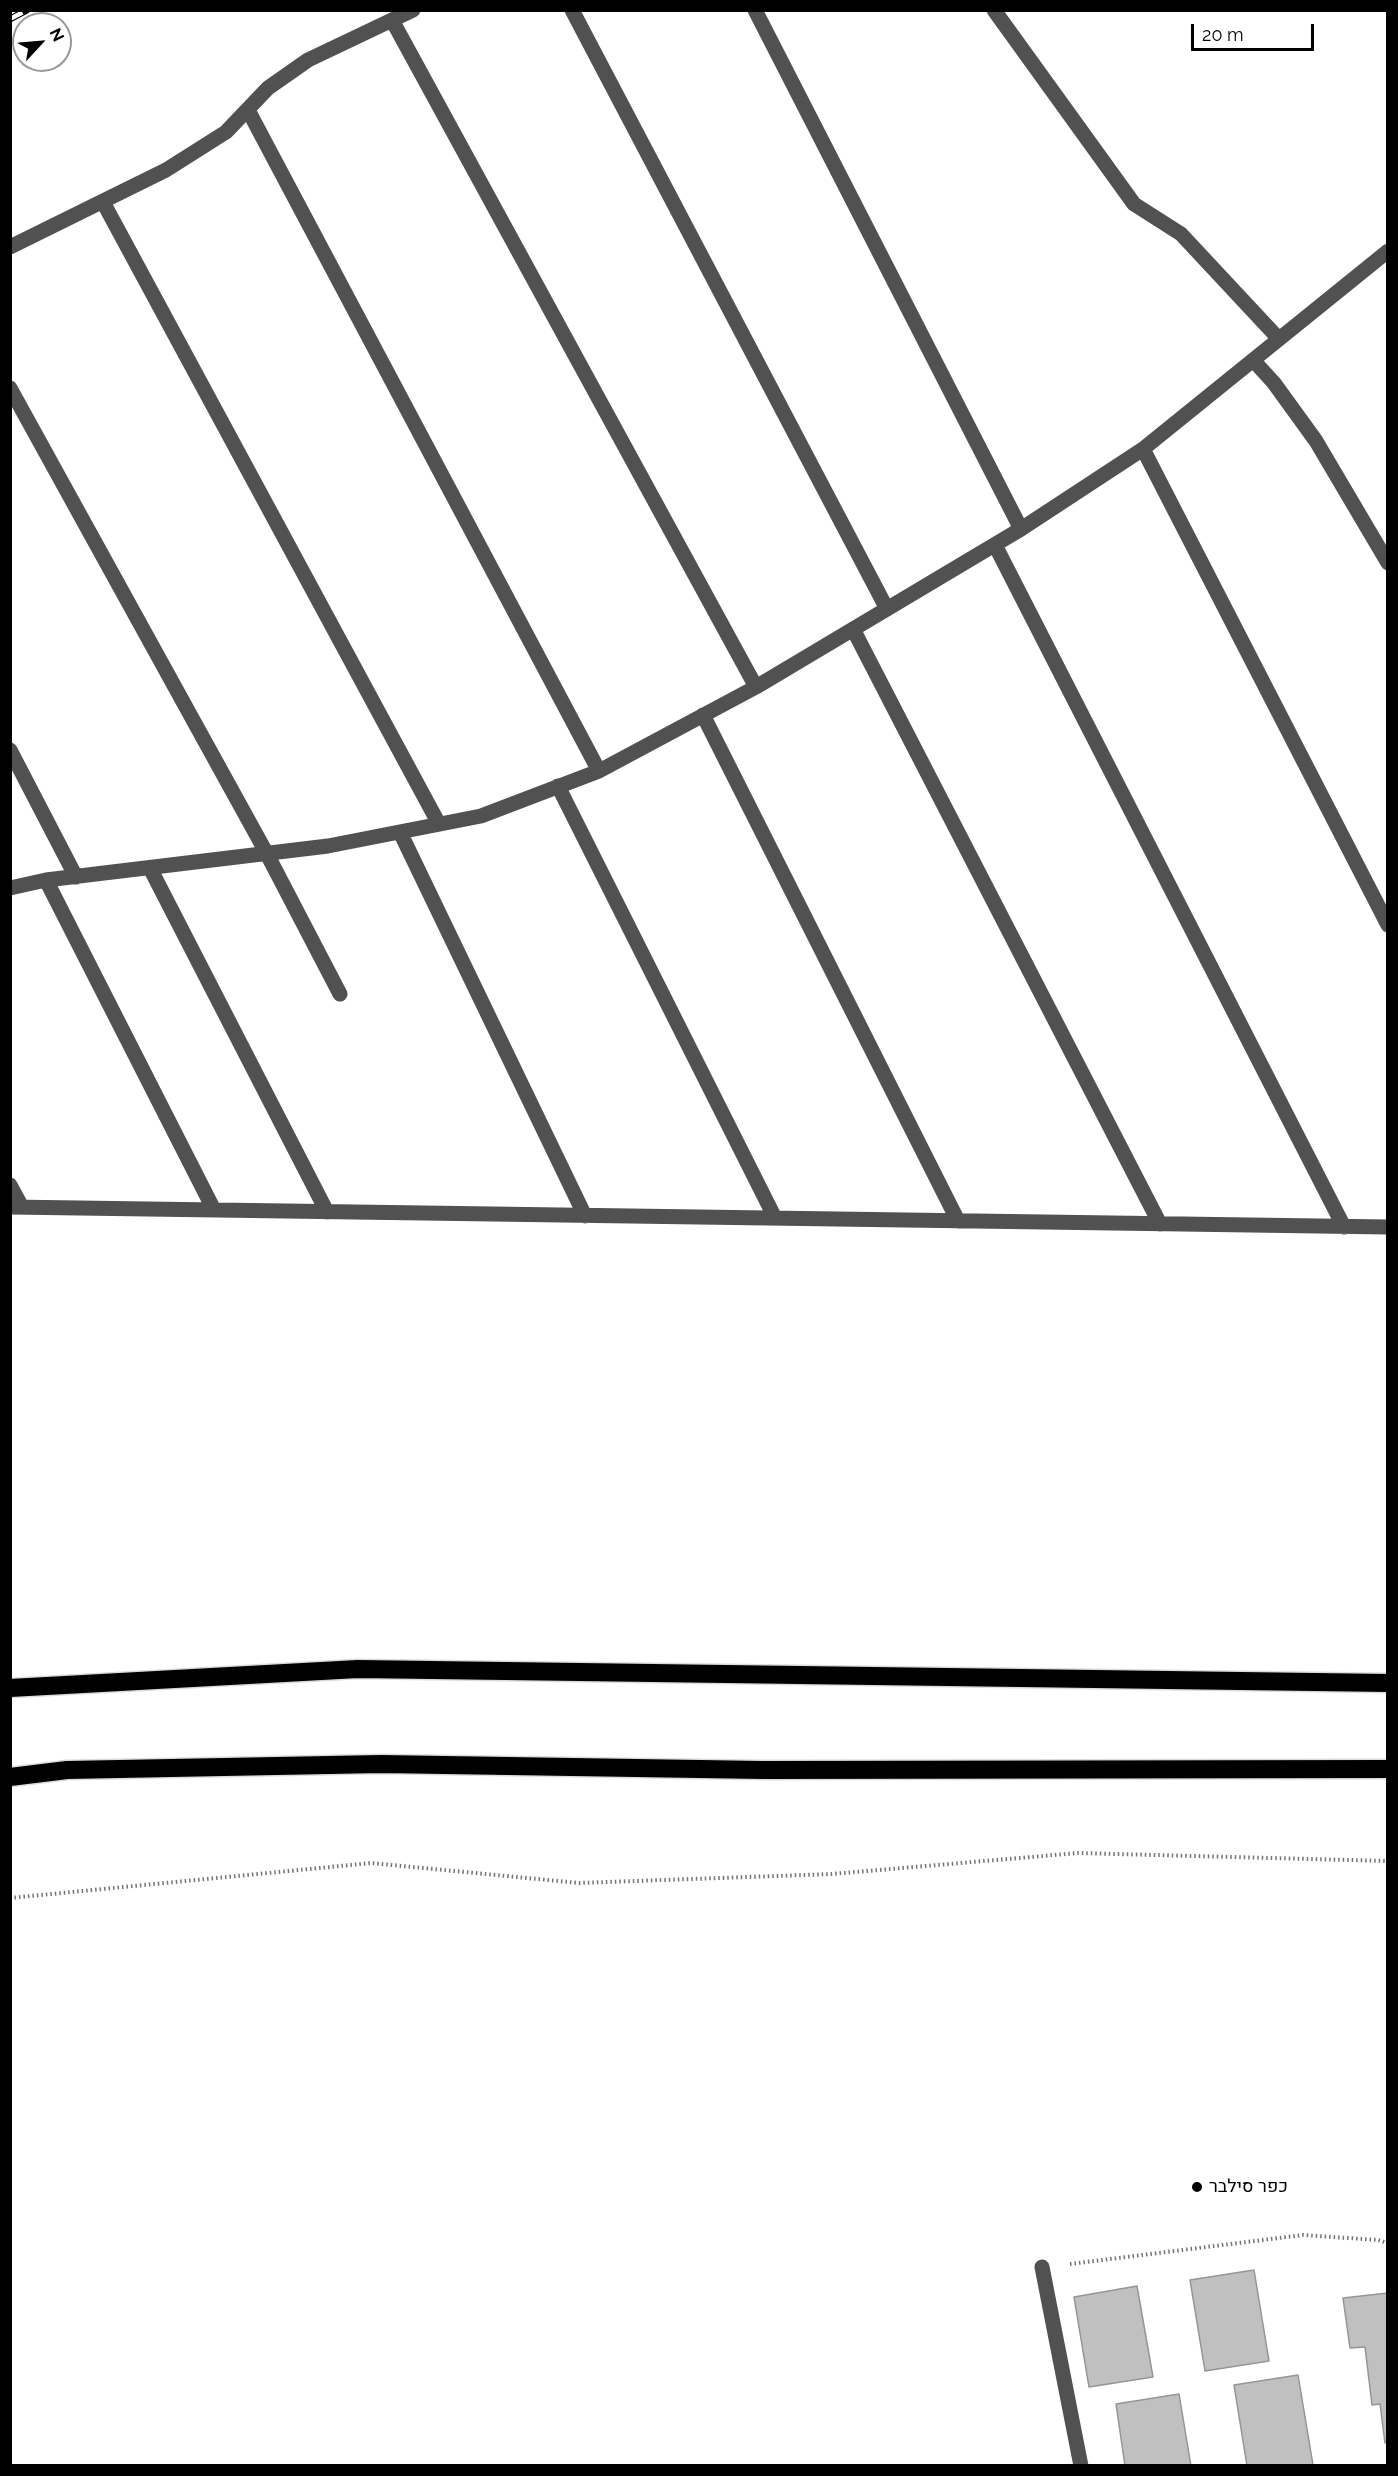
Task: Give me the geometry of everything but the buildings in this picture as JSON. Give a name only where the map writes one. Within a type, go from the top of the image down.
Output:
[{"type":"highway","points":[[10,1688],[358,1669],[1388,1683]]},
{"type":"highway","points":[[10,1777],[67,1770],[381,1764],[763,1770],[1388,1769]]},
{"type":"street","points":[[10,247],[166,170],[226,132],[268,88],[308,60],[413,10]]},
{"type":"street","points":[[572,10],[887,609]]},
{"type":"street","points":[[755,10],[1022,529]]},
{"type":"street","points":[[994,10],[1134,204],[1181,234],[1279,339]]},
{"type":"street","points":[[392,20],[756,687]]},
{"type":"street","points":[[248,110],[599,771]]},
{"type":"street","points":[[102,202],[439,824]]},
{"type":"street","points":[[10,888],[46,880],[328,846],[481,816],[599,771],[756,687],[1022,529],[1143,449],[1388,251]]},
{"type":"street","points":[[1253,360],[1275,383],[1383,541],[1388,563]]},
{"type":"street","points":[[10,388],[267,854],[340,993]]},
{"type":"street","points":[[1143,449],[1388,925]]},
{"type":"street","points":[[995,545],[1344,1227]]},
{"type":"street","points":[[853,629],[1160,1224]]},
{"type":"street","points":[[703,715],[958,1221]]},
{"type":"street","points":[[10,750],[76,877]]},
{"type":"street","points":[[558,786],[775,1218]]},
{"type":"street","points":[[400,832],[585,1216]]},
{"type":"street","points":[[150,868],[327,1212]]},
{"type":"street","points":[[46,880],[214,1210]]},
{"type":"street","points":[[10,1185],[16,1207],[1388,1227]]},
{"type":"street","points":[[1042,2267],[1081,2466]]},
{"type":"path","points":[[10,1898],[371,1863],[579,1883],[832,1874],[1078,1853],[1388,1861]]},
{"type":"path","points":[[1042,2267],[1303,2235],[1378,2240],[1388,2243]]},
{"type":"railway","points":[[10,19],[27,10]]},
{"type":"place","name":"כפר סילבר","points":[[1197,2187]]}]
